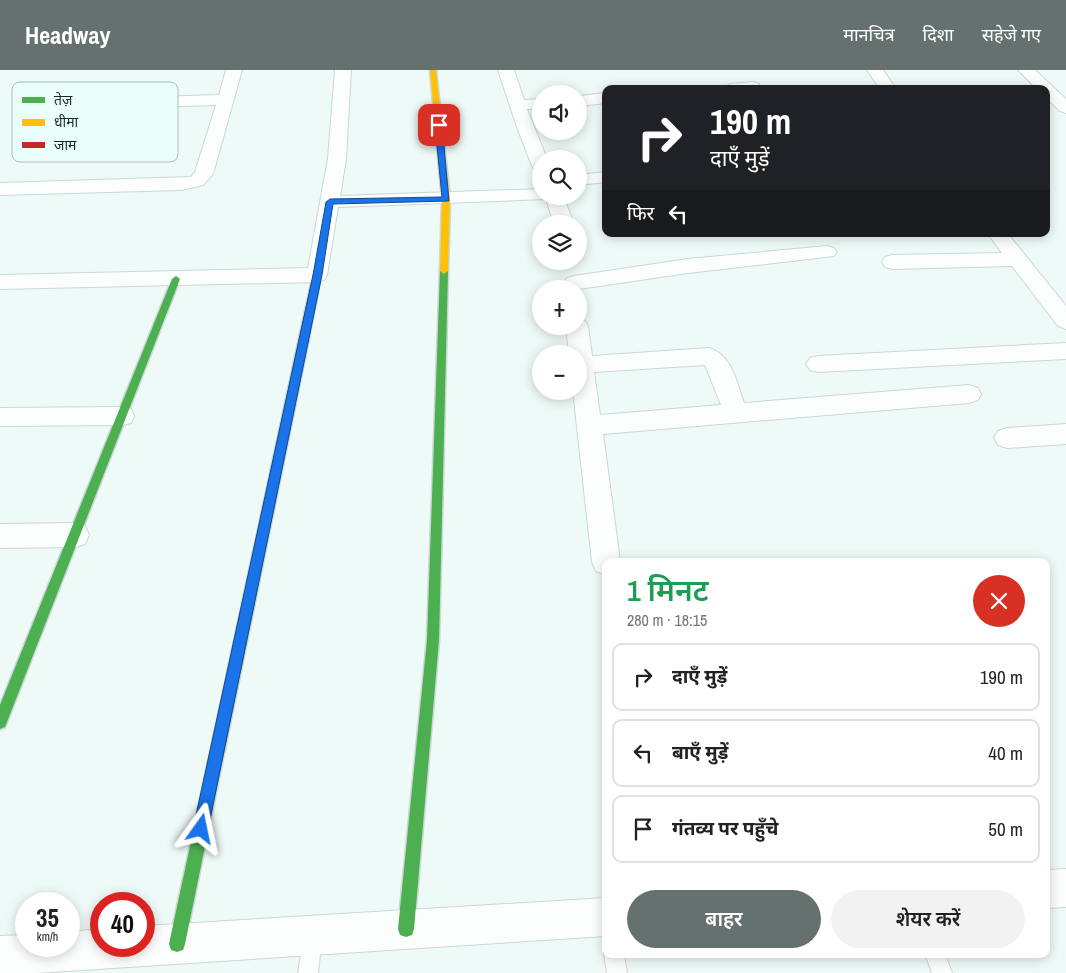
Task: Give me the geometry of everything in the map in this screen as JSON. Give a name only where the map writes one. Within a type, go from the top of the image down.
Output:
[{"type":"street","points":[[0,189],[181,184],[197,181],[204,174],[234,70]]},
{"type":"street","points":[[155,937],[317,275],[337,159],[343,70]]},
{"type":"street","points":[[406,930],[433,640],[446,199],[433,70]]},
{"type":"street","points":[[506,70],[535,150]]},
{"type":"street","points":[[875,70],[885,85]]},
{"type":"street","points":[[1026,70],[1042,85]]},
{"type":"street","points":[[1050,93],[1066,108]]},
{"type":"street","points":[[587,100],[602,98]]},
{"type":"street","points":[[178,101],[225,100]]},
{"type":"street","points":[[518,105],[532,104]]},
{"type":"street","points":[[587,179],[602,177]]},
{"type":"street","points":[[330,202],[532,195]]},
{"type":"street","points":[[1000,237],[1066,320]]},
{"type":"street","points":[[587,284],[688,266],[826,252]]},
{"type":"street","points":[[892,262],[1018,259]]},
{"type":"street","points":[[0,282],[317,275]]},
{"type":"street","points":[[0,722],[6,692],[75,535],[176,279]]},
{"type":"street","points":[[818,364],[1066,351]]},
{"type":"street","points":[[587,365],[709,356],[716,361],[719,367],[736,414]]},
{"type":"street","points":[[588,426],[969,394]]},
{"type":"street","points":[[585,400],[605,558]]},
{"type":"street","points":[[0,417],[122,416]]},
{"type":"street","points":[[1007,438],[1066,434]]},
{"type":"street","points":[[0,536],[75,535]]},
{"type":"street","points":[[1050,889],[1066,888]]},
{"type":"street","points":[[155,945],[602,917]]},
{"type":"street","points":[[1,960],[90,951]]},
{"type":"lane","points":[[308,973],[312,935]]},
{"type":"lane","points":[[614,958],[616,973]]},
{"type":"lane","points":[[936,958],[942,973]]},
{"type":"traffic: fast","points":[[406,929],[433,640],[444,271]]},
{"type":"traffic: fast","points":[[0,722],[176,279]]},
{"type":"traffic: fast","points":[[177,944],[303,343]]},
{"type":"traffic: slow","points":[[433,70],[446,199],[444,271]]},
{"type":"traffic: jam","points":[[303,343],[317,275]]},
{"type":"route","points":[[201,829],[317,275],[330,202],[446,199],[439,125]]}]
